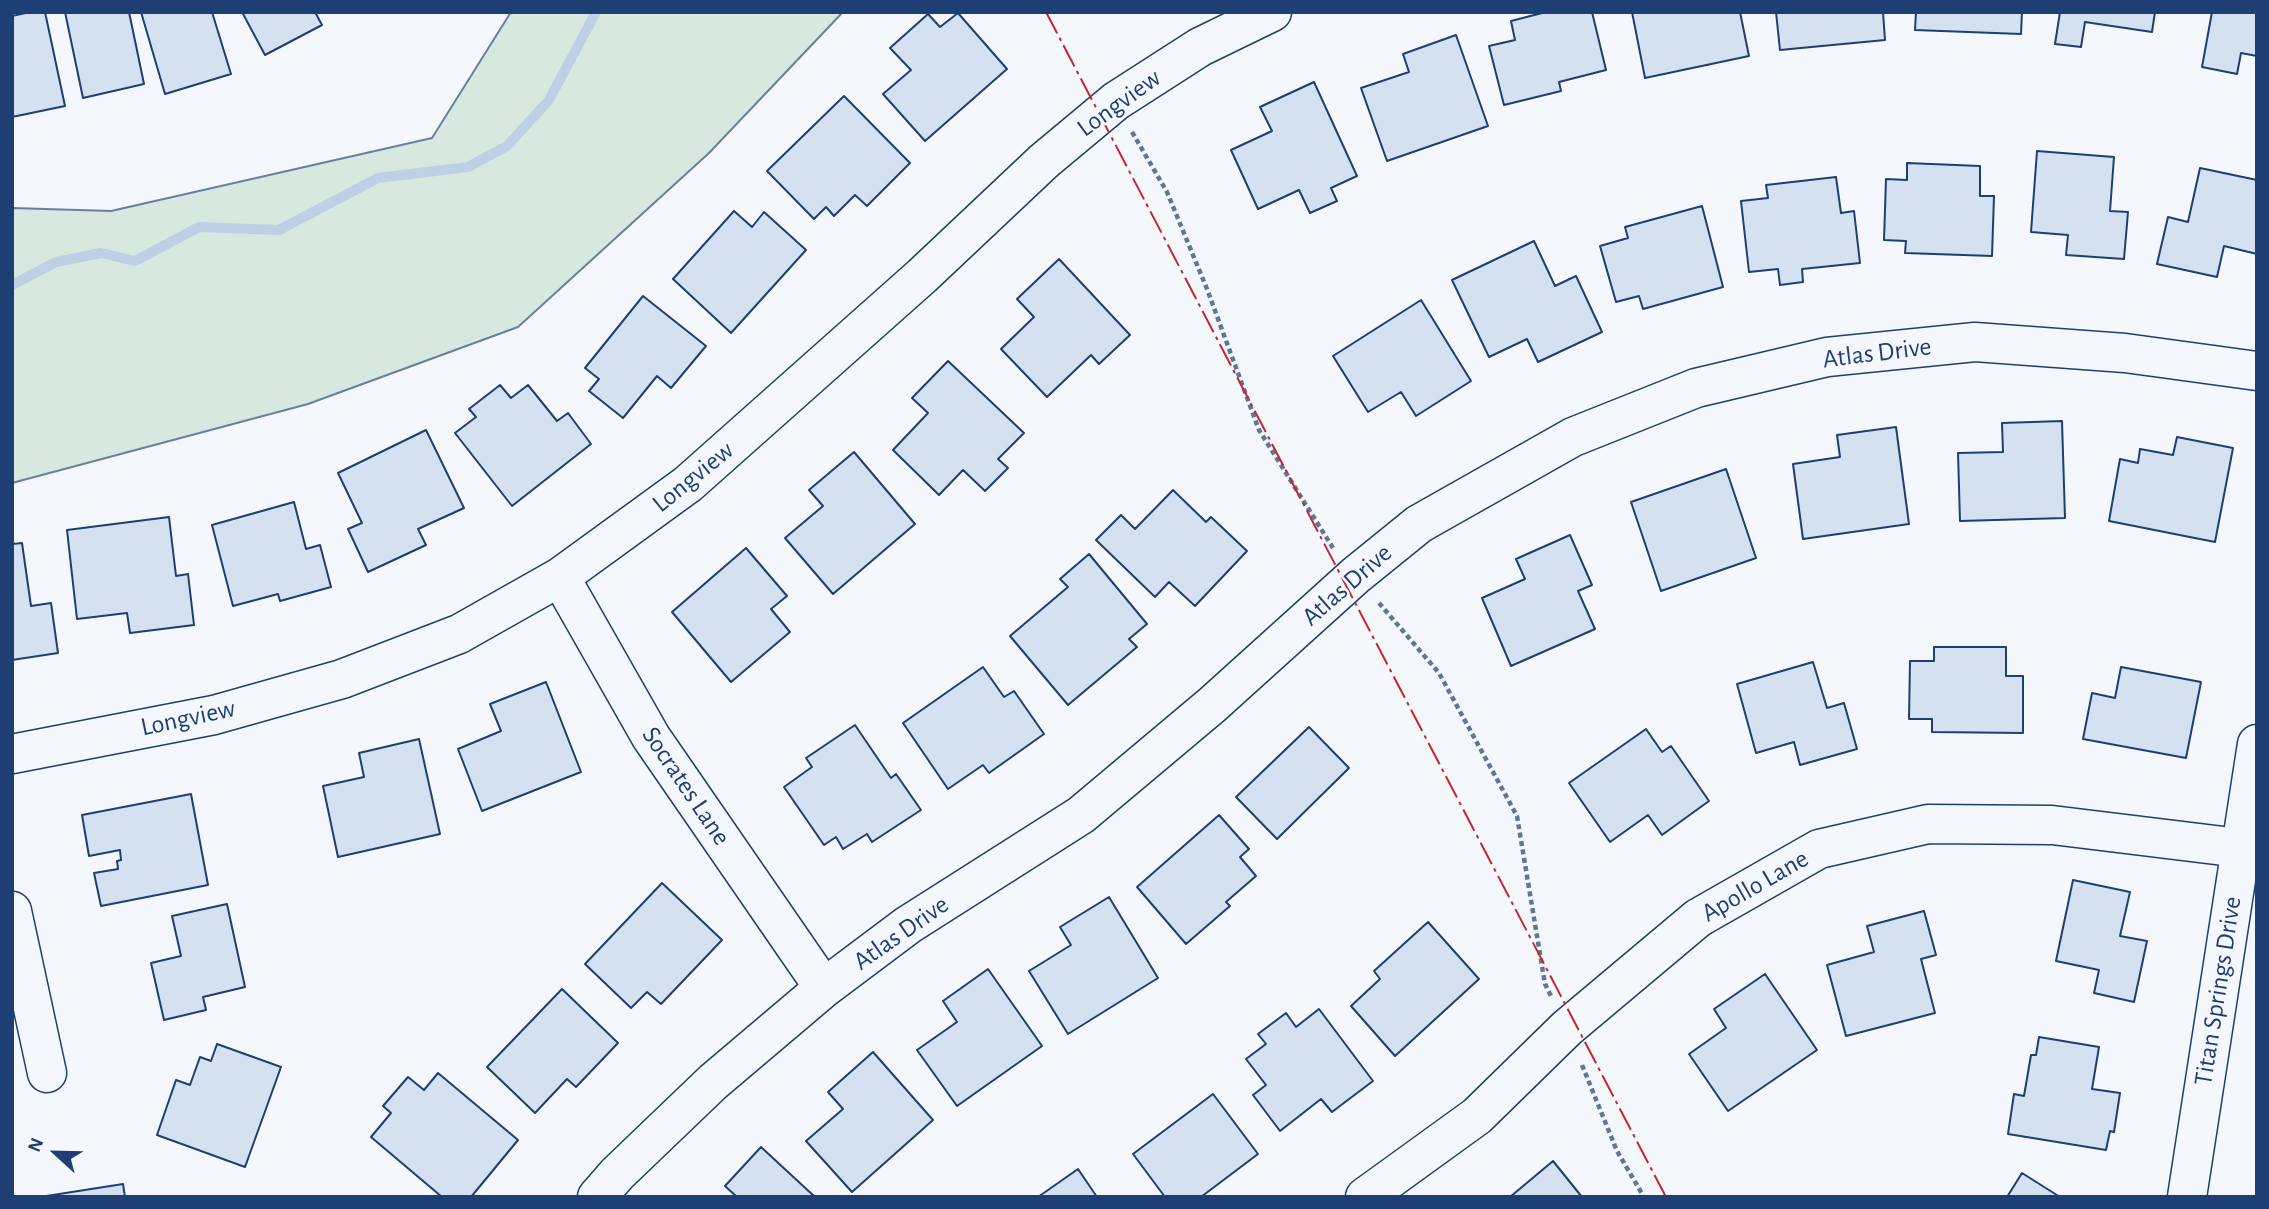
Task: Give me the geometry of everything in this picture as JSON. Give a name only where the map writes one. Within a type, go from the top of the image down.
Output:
[{"type":"street","name":"Longview","points":[[12,754],[214,715],[342,679],[460,634],[560,577],[688,484],[922,276],[1044,161],[1116,101],[1200,47],[1272,12]]},
{"type":"street","name":"Atlas Drive","points":[[597,1197],[617,1174],[713,1082],[824,988],[908,925],[1081,815],[1212,705],[1356,575],[1419,524],[1573,438],[1696,388],[1827,357],[1975,342],[2125,353],[2257,371]]},
{"type":"street","name":"Socrates Lane","points":[[560,577],[651,737],[824,988]]},
{"type":"street","name":"Titan Springs Drive","points":[[2187,1197],[2257,744]]},
{"type":"street","name":"Apollo Lane","points":[[1365,1197],[1477,1116],[1567,1028],[1698,918],[1819,849],[1928,824],[2052,825],[2240,848]]},
{"type":"street","points":[[12,911],[47,1073]]},
{"type":"path","points":[[1116,101],[1167,192],[1207,289],[1259,429],[1334,549],[1439,673],[1517,816],[1545,984],[1567,1028],[1617,1152],[1644,1197]]},
{"type":"shaded area","points":[[511,12],[843,12],[709,153],[518,327],[308,404],[12,483],[12,208],[111,211],[432,138]]},
{"type":"building","points":[[45,12],[65,106],[12,117],[12,16]]},
{"type":"building","points":[[65,12],[129,12],[144,84],[83,98]]},
{"type":"building","points":[[141,12],[212,12],[231,74],[165,94]]},
{"type":"building","points":[[242,12],[315,12],[322,25],[265,55]]},
{"type":"building","points":[[1546,12],[1592,12],[1606,70],[1559,82],[1561,91],[1504,105],[1489,46],[1515,40],[1511,21]]},
{"type":"building","points":[[1632,12],[1740,12],[1749,56],[1645,78]]},
{"type":"building","points":[[1776,12],[1883,12],[1885,40],[1780,50]]},
{"type":"building","points":[[1916,12],[2022,12],[2021,34],[1915,30]]},
{"type":"building","points":[[2060,12],[2155,12],[2152,32],[2085,22],[2081,47],[2055,44]]},
{"type":"building","points":[[2212,12],[2257,12],[2257,56],[2241,53],[2237,74],[2202,67]]},
{"type":"building","points":[[958,13],[1007,69],[925,141],[883,94],[911,70],[890,48],[928,14],[940,27]]},
{"type":"building","points":[[1456,35],[1488,126],[1387,161],[1361,88],[1409,72],[1403,54]]},
{"type":"building","points":[[1314,82],[1357,176],[1331,188],[1337,201],[1310,213],[1299,190],[1258,209],[1231,150],[1272,131],[1260,107]]},
{"type":"building","points":[[844,96],[910,163],[867,206],[855,195],[834,216],[826,207],[814,219],[767,171]]},
{"type":"building","points":[[2037,151],[2114,157],[2110,211],[2128,212],[2124,259],[2066,255],[2068,235],[2031,232]]},
{"type":"building","points":[[1907,163],[1980,166],[1980,196],[1994,196],[1992,256],[1905,253],[1906,241],[1884,240],[1886,179],[1907,180]]},
{"type":"building","points":[[2200,168],[2257,180],[2257,254],[2224,246],[2217,277],[2157,264],[2168,217],[2188,222]]},
{"type":"building","points":[[1836,177],[1841,213],[1854,211],[1860,263],[1802,269],[1803,282],[1780,285],[1778,269],[1749,272],[1741,201],[1768,198],[1766,185]]},
{"type":"building","points":[[1702,206],[1723,287],[1643,309],[1639,296],[1616,302],[1600,246],[1628,238],[1625,227]]},
{"type":"building","points":[[734,211],[752,227],[764,212],[806,250],[731,333],[673,279]]},
{"type":"building","points":[[1534,241],[1555,286],[1576,276],[1602,332],[1538,362],[1527,339],[1489,357],[1452,280]]},
{"type":"building","points":[[1059,259],[1130,335],[1099,364],[1091,355],[1047,397],[1001,349],[1034,317],[1017,299]]},
{"type":"building","points":[[643,296],[706,346],[671,388],[657,376],[623,418],[589,391],[599,379],[585,368]]},
{"type":"building","points":[[1421,300],[1471,381],[1416,416],[1401,392],[1368,412],[1333,356]]},
{"type":"building","points":[[948,361],[1024,433],[998,459],[1008,468],[985,491],[963,470],[939,495],[893,450],[928,413],[912,398]]},
{"type":"building","points":[[500,385],[511,398],[528,385],[557,421],[568,413],[591,444],[512,506],[455,433],[476,417],[469,409]]},
{"type":"building","points":[[2062,421],[2065,518],[1960,521],[1958,453],[2003,452],[2002,423]]},
{"type":"building","points":[[1896,427],[1909,524],[1803,539],[1793,464],[1840,457],[1837,435]]},
{"type":"building","points":[[426,430],[464,508],[418,529],[426,545],[368,572],[348,529],[362,523],[338,473]]},
{"type":"building","points":[[2177,437],[2233,448],[2215,542],[2109,521],[2120,459],[2138,463],[2140,449],[2173,455]]},
{"type":"building","points":[[854,452],[915,524],[833,594],[785,538],[823,506],[809,490]]},
{"type":"building","points":[[1726,469],[1756,558],[1661,591],[1631,502]]},
{"type":"building","points":[[1173,490],[1206,522],[1211,517],[1247,551],[1195,606],[1169,582],[1155,597],[1096,540],[1121,515],[1135,529]]},
{"type":"building","points":[[294,502],[306,549],[320,545],[331,587],[280,601],[278,594],[233,606],[212,525]]},
{"type":"building","points":[[169,517],[176,576],[188,574],[194,625],[130,633],[127,613],[77,619],[67,530]]},
{"type":"building","points":[[1570,535],[1592,585],[1578,591],[1595,629],[1511,666],[1482,598],[1525,579],[1516,559]]},
{"type":"building","points":[[22,543],[31,606],[51,603],[58,653],[12,660],[12,544]]},
{"type":"building","points":[[746,548],[787,596],[771,609],[790,632],[731,682],[672,612]]},
{"type":"building","points":[[1089,554],[1147,624],[1129,639],[1137,647],[1068,705],[1010,636],[1068,587],[1060,579]]},
{"type":"building","points":[[1934,647],[2006,647],[2006,676],[2023,676],[2023,733],[1932,732],[1932,719],[1909,719],[1910,661],[1934,661]]},
{"type":"building","points":[[1813,662],[1827,708],[1844,703],[1857,749],[1800,765],[1794,742],[1756,753],[1737,684]]},
{"type":"building","points":[[983,667],[1004,697],[1014,691],[1044,734],[989,773],[983,765],[948,789],[903,723]]},
{"type":"building","points":[[2121,667],[2201,682],[2186,758],[2083,739],[2092,693],[2115,698]]},
{"type":"building","points":[[546,682],[581,772],[482,811],[458,749],[501,731],[490,704]]},
{"type":"building","points":[[855,725],[891,778],[896,774],[921,810],[872,842],[867,834],[843,849],[836,837],[824,845],[784,787],[812,767],[806,758]]},
{"type":"building","points":[[1309,727],[1349,768],[1277,839],[1236,797]]},
{"type":"building","points":[[1646,729],[1662,752],[1671,746],[1709,801],[1662,835],[1648,815],[1610,842],[1569,783]]},
{"type":"building","points":[[419,739],[440,834],[338,857],[323,786],[364,777],[359,753]]},
{"type":"building","points":[[191,794],[208,885],[101,906],[94,873],[118,869],[120,850],[89,856],[82,815]]},
{"type":"building","points":[[1219,815],[1249,849],[1240,857],[1256,876],[1226,902],[1230,906],[1186,944],[1137,887]]},
{"type":"building","points":[[2073,880],[2130,892],[2120,936],[2147,941],[2134,1002],[2094,993],[2099,970],[2056,961]]},
{"type":"building","points":[[662,883],[722,940],[661,1004],[647,992],[631,1008],[585,964]]},
{"type":"building","points":[[1109,897],[1158,978],[1068,1034],[1029,971],[1071,945],[1060,927]]},
{"type":"building","points":[[227,904],[245,987],[203,997],[206,1010],[164,1020],[151,963],[181,956],[172,916]]},
{"type":"building","points":[[1924,911],[1936,955],[1921,959],[1935,1013],[1846,1036],[1827,965],[1874,952],[1867,926]]},
{"type":"building","points":[[1428,922],[1479,979],[1395,1056],[1351,1006],[1380,979],[1374,971]]},
{"type":"building","points":[[988,969],[1042,1046],[957,1106],[917,1050],[957,1022],[943,1001]]},
{"type":"building","points":[[1765,974],[1817,1050],[1728,1111],[1689,1054],[1726,1028],[1714,1009]]},
{"type":"building","points":[[562,989],[618,1043],[576,1087],[567,1079],[535,1113],[487,1067]]},
{"type":"building","points":[[1319,1009],[1373,1081],[1332,1112],[1321,1099],[1280,1131],[1253,1095],[1266,1085],[1246,1059],[1266,1044],[1258,1034],[1286,1013],[1296,1027]]},
{"type":"building","points":[[2039,1037],[2099,1047],[2092,1089],[2120,1093],[2114,1132],[2110,1131],[2106,1150],[2008,1134],[2014,1094],[2024,1096],[2031,1055],[2036,1055]]},
{"type":"building","points":[[217,1044],[281,1067],[245,1167],[157,1135],[176,1080],[190,1085],[200,1057],[211,1061]]},
{"type":"building","points":[[873,1052],[933,1120],[852,1192],[806,1141],[843,1109],[828,1092]]},
{"type":"building","points":[[438,1073],[518,1140],[471,1197],[442,1197],[371,1137],[391,1113],[383,1106],[408,1077],[424,1090]]},
{"type":"building","points":[[1213,1094],[1258,1154],[1201,1197],[1165,1197],[1133,1154]]},
{"type":"building","points":[[761,1147],[815,1197],[737,1197],[725,1186]]},
{"type":"building","points":[[1553,1161],[1582,1197],[1510,1197]]},
{"type":"building","points":[[1078,1169],[1097,1197],[1038,1197]]},
{"type":"building","points":[[2022,1173],[2060,1197],[2007,1197]]},
{"type":"building","points":[[123,1184],[125,1197],[40,1197]]},
{"type":"waterway","points":[[12,285],[56,262],[101,253],[135,261],[199,227],[279,230],[378,178],[468,167],[507,146],[549,100],[596,12]]},
{"type":"power","points":[[1046,12],[1666,1197]]}]
